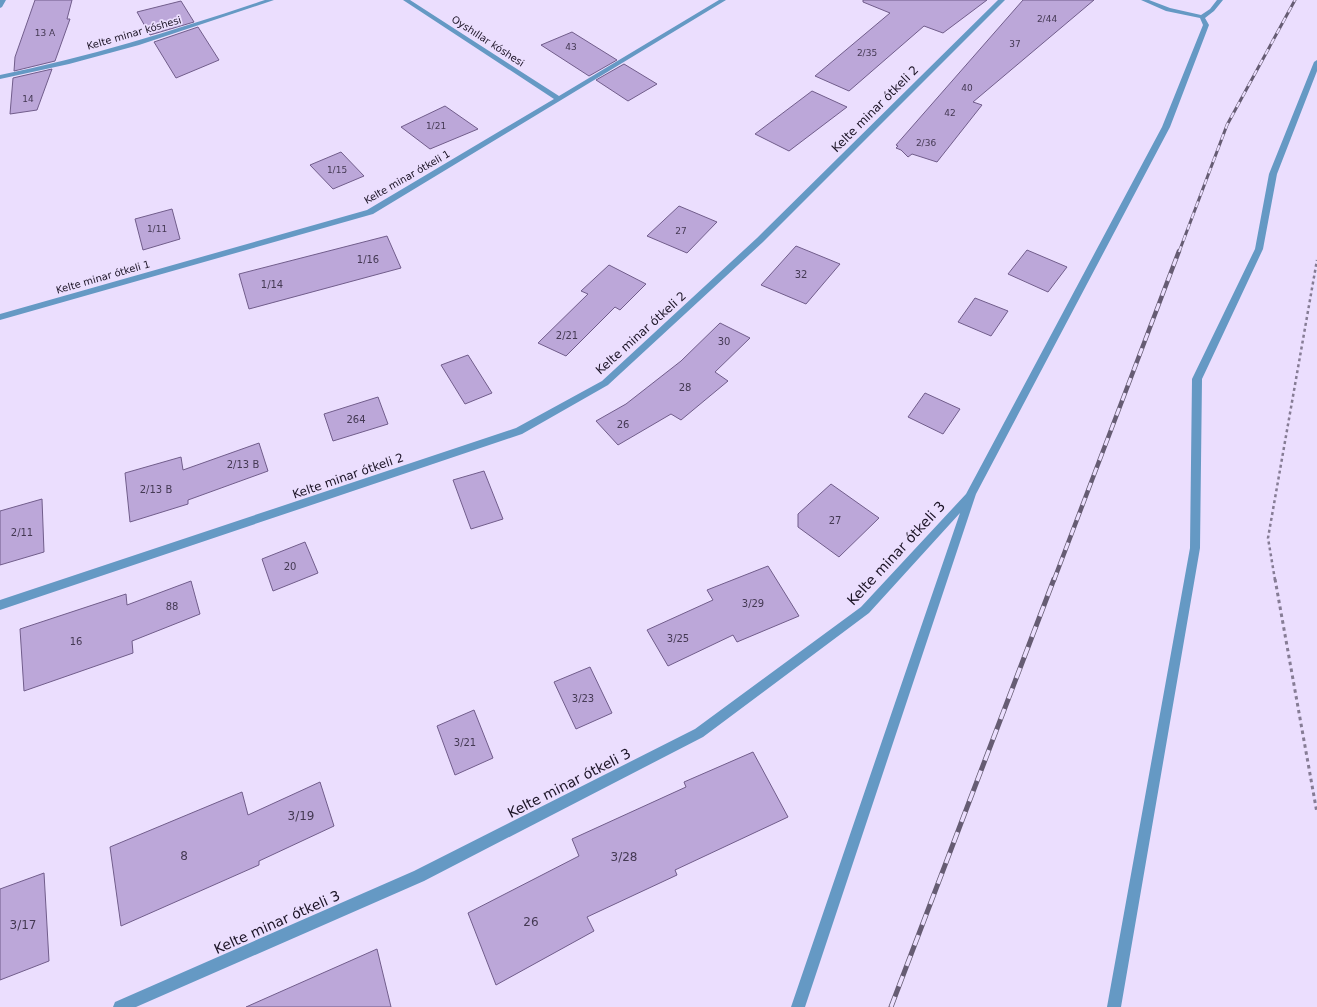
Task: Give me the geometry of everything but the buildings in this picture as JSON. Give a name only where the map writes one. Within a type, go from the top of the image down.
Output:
[{"type":"street","points":[[0,6],[3,0]]},
{"type":"street","name":"Kelte minar kóshesi","points":[[0,77],[39,70],[151,40],[271,0]]},
{"type":"street","name":"Oyshıllar kóshesi","points":[[406,0],[559,99]]},
{"type":"street","name":"Kelte minar ótkeli 1","points":[[0,317],[370,212],[723,0]]},
{"type":"street","name":"Kelte minar ótkeli 2","points":[[0,605],[519,431],[605,383],[760,240],[1002,0]]},
{"type":"street","points":[[1144,0],[1168,10],[1202,17],[1212,10],[1220,0]]},
{"type":"street","points":[[798,1007],[971,494],[1166,127],[1206,25],[1202,17]]},
{"type":"street","points":[[1114,1007],[1195,548],[1197,379],[1259,249],[1273,174],[1317,62]]},
{"type":"street","name":"Kelte minar ótkeli 3","points":[[120,1007],[420,876],[699,733],[865,610],[971,494]]},
{"type":"path","points":[[1317,260],[1268,538],[1317,813]]},
{"type":"railway","points":[[1179,252],[1227,125],[1295,0]]},
{"type":"railway","points":[[1054,580],[1179,251]]},
{"type":"railway","points":[[891,1007],[1054,579]]}]
